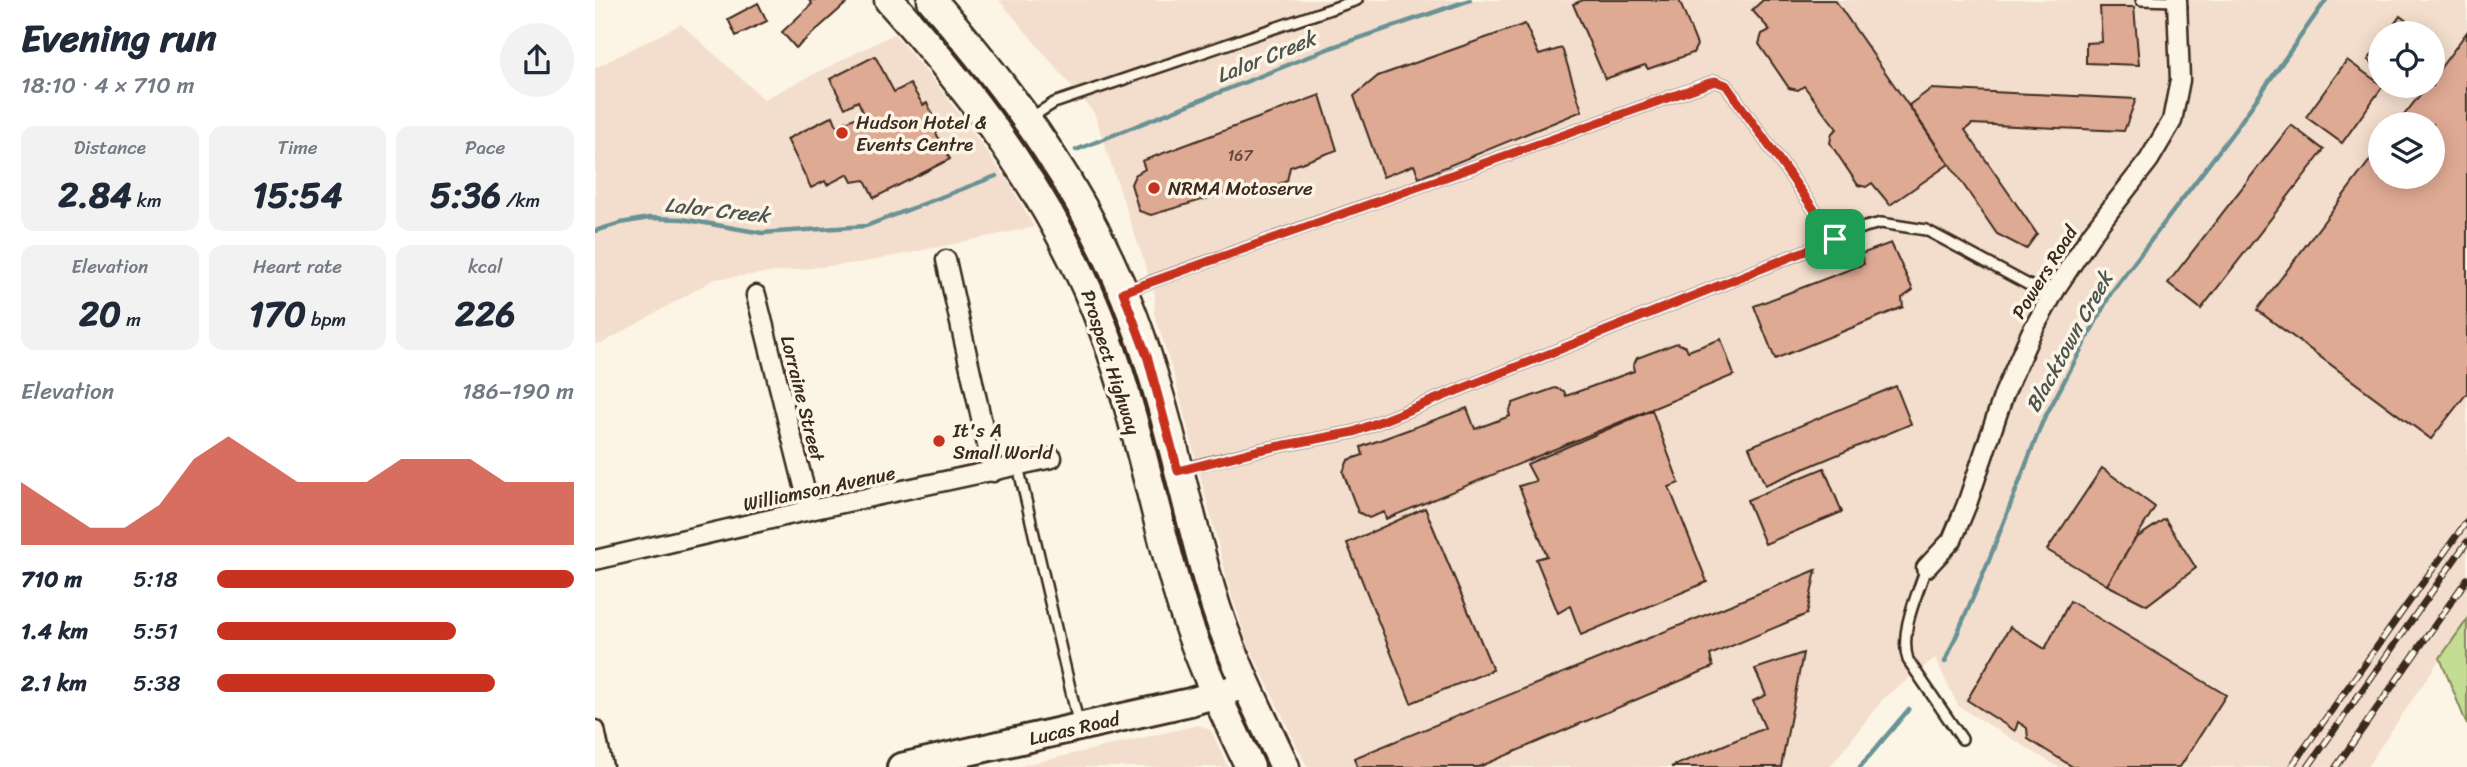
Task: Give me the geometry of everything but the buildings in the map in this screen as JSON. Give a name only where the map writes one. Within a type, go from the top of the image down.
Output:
[{"type":"main road","name":"Prospect Highway","points":[[889,0],[950,70],[1001,136],[1055,223],[1087,289],[1122,386],[1176,588],[1203,667],[1250,767]]},
{"type":"main road","name":"Prospect Highway","points":[[932,0],[980,55],[1028,118],[1099,236],[1148,359],[1211,594],[1233,656],[1285,767]]},
{"type":"street","name":"Powers Road","points":[[1926,568],[1952,540],[2004,394],[2031,333],[2093,232],[2150,160],[2172,121],[2180,80],[2177,0]]},
{"type":"street","points":[[946,260],[993,472]]},
{"type":"street","name":"Lorraine Street","points":[[756,295],[810,510]]},
{"type":"street","name":"Williamson Avenue","points":[[595,561],[810,510],[1052,458]]},
{"type":"street","name":"Lucas Road","points":[[901,767],[1079,727],[1246,685]]},
{"type":"street","points":[[595,730],[603,767]]},
{"type":"lane","points":[[1028,118],[1054,103],[1357,0]]},
{"type":"lane","points":[[2141,0],[2177,0]]},
{"type":"lane","points":[[1123,292],[1715,81],[1726,85],[1835,239]]},
{"type":"lane","points":[[1178,471],[1259,450],[1354,432],[1881,223],[1926,230],[2051,297]]},
{"type":"lane","points":[[1019,466],[1079,727]]},
{"type":"lane","points":[[1926,568],[1904,647],[1907,660],[1962,739]]},
{"type":"shaded area","points":[[999,0],[2467,0],[2467,619],[2367,767],[2058,767],[1958,706],[1935,658],[1883,699],[1830,767],[1307,767],[1248,644],[1230,590],[1175,379],[1154,313],[1155,295],[1094,113]]},
{"type":"shaded area","points":[[681,24],[764,99],[894,34],[944,93],[1010,184],[1034,227],[866,262],[715,279],[603,343],[595,344],[595,68]]},
{"type":"shaded area","points":[[1198,725],[1211,730],[1228,767],[1016,767]]},
{"type":"green space","points":[[2467,620],[2467,725],[2440,658]]},
{"type":"waterway","name":"Lalor Creek","points":[[1076,150],[1330,48],[1470,0]]},
{"type":"waterway","name":"Blacktown Creek","points":[[1945,662],[1989,560],[2042,423],[2111,293],[2237,127],[2326,0]]},
{"type":"waterway","name":"Lalor Creek","points":[[595,231],[649,218],[682,219],[762,233],[866,226],[996,176]]},
{"type":"waterway","name":"Blacktown Creek","points":[[1860,767],[1909,709]]},
{"type":"railway","points":[[2291,767],[2467,521]]},
{"type":"railway","points":[[2308,767],[2467,542]]},
{"type":"railway","points":[[2336,767],[2467,579]]},
{"type":"place","name":"Hudson Hotel & Events Centre","points":[[842,133]]},
{"type":"place","name":"NRMA Motoserve","points":[[1154,188]]},
{"type":"place","name":"It's A Small World","points":[[939,441]]},
{"type":"route","points":[[1715,81],[1726,85],[1835,239],[1354,432],[1303,440],[1178,471],[1148,359],[1123,292],[1715,81]]}]
